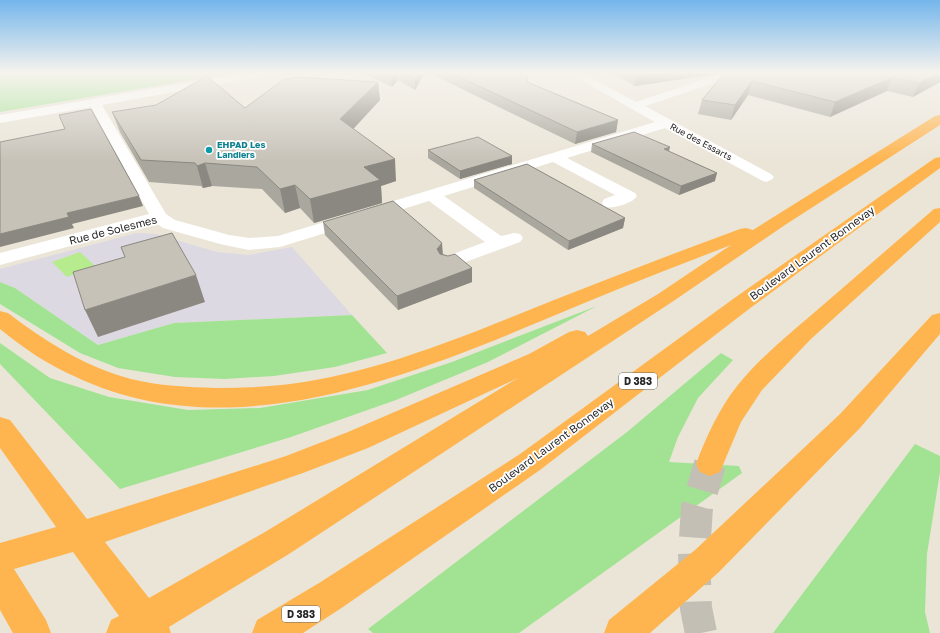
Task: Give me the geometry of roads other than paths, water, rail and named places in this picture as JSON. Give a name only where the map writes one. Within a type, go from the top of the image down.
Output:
[{"type":"highway","points":[[124,633],[276,543],[664,298],[780,221],[940,119]]},
{"type":"highway","name":"Boulevard Laurent Bonnevay","points":[[270,633],[331,595],[530,462],[741,304],[940,161]]},
{"type":"highway","points":[[710,464],[717,442],[727,422],[752,384],[794,343],[896,251],[940,214]]},
{"type":"highway","points":[[0,318],[47,353],[64,362],[119,385],[147,392],[192,397],[232,397],[291,393],[360,378],[435,353],[495,331],[654,267],[780,221]]},
{"type":"highway","points":[[0,558],[92,532],[225,489],[358,440],[537,360],[780,221]]},
{"type":"highway","points":[[638,633],[707,561],[850,421],[940,320]]},
{"type":"highway","points":[[0,427],[154,633]]},
{"type":"highway","points":[[622,633],[707,561]]},
{"type":"highway","points":[[0,577],[33,633]]},
{"type":"street","points":[[0,119],[94,102],[159,216]]},
{"type":"street","name":"Rue des Essarts","points":[[626,102],[766,177]]},
{"type":"street","points":[[634,106],[648,102]]},
{"type":"street","name":"Rue de Solesmes","points":[[0,259],[159,216],[169,224],[226,240],[249,244],[280,241],[666,123]]},
{"type":"street","points":[[554,158],[629,196],[610,203]]},
{"type":"street","points":[[432,195],[506,240],[449,262]]},
{"type":"tunnel","points":[[701,633],[696,608],[694,553],[697,508],[710,464]]},
{"type":"place","name":"EHPAD Les Landiers","points":[[209,150]]}]
